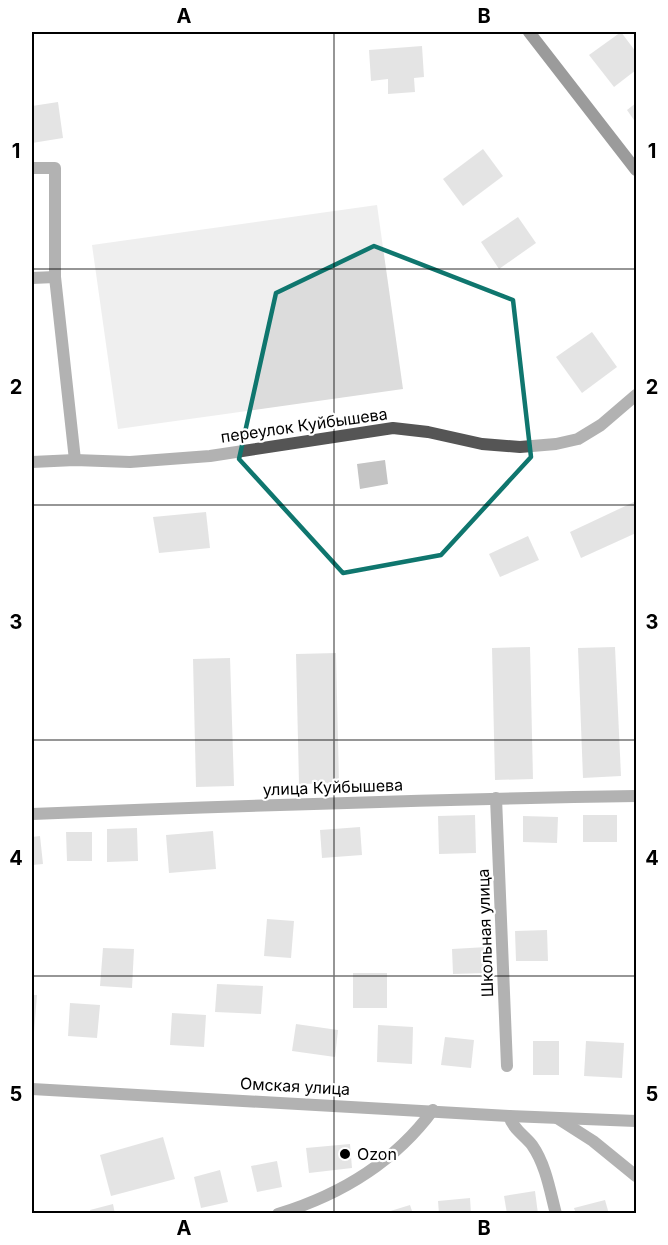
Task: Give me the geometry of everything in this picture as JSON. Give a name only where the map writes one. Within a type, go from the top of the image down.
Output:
[{"type":"main road","points":[[529,32],[636,170]]},
{"type":"street","points":[[32,168],[54,168],[56,277],[75,460]]},
{"type":"street","points":[[32,278],[56,277]]},
{"type":"street","name":"переулок Куйбышева","points":[[32,462],[75,460],[130,462],[210,456],[393,428],[428,432],[482,444],[520,447],[556,444],[578,439],[601,425],[636,395]]},
{"type":"street","name":"улица Куйбышева","points":[[32,814],[496,798],[636,796]]},
{"type":"street","name":"Школьная улица","points":[[496,798],[507,1066]]},
{"type":"street","name":"Омская улица","points":[[32,1089],[636,1121]]},
{"type":"street","points":[[279,1214],[331,1194],[372,1171],[418,1131],[433,1110]]},
{"type":"street","points":[[509,1116],[511,1123],[532,1146],[541,1162],[556,1214]]},
{"type":"street","points":[[556,1118],[592,1141],[636,1176]]},
{"type":"highlighted area","points":[[374,246],[513,300],[531,457],[441,555],[343,573],[239,459],[276,293]]},
{"type":"shaded area","points":[[377,205],[403,389],[118,429],[92,245]]},
{"type":"building","points":[[621,32],[636,52],[636,70],[614,87],[589,55]]},
{"type":"building","points":[[422,46],[424,77],[414,78],[415,92],[388,94],[388,79],[371,81],[369,50]]},
{"type":"building","points":[[58,102],[63,138],[32,143],[32,106]]},
{"type":"building","points":[[636,103],[636,123],[627,110]]},
{"type":"building","points":[[483,149],[503,176],[463,206],[443,179]]},
{"type":"building","points":[[518,217],[536,243],[499,269],[481,242]]},
{"type":"building","points":[[592,332],[617,367],[582,393],[556,357]]},
{"type":"building","points":[[385,460],[388,484],[360,489],[357,464]]},
{"type":"building","points":[[636,501],[636,533],[581,558],[570,532]]},
{"type":"building","points":[[206,512],[210,548],[159,553],[153,517]]},
{"type":"building","points":[[528,536],[539,560],[500,577],[489,554]]},
{"type":"building","points":[[530,647],[533,779],[495,780],[492,648]]},
{"type":"building","points":[[615,647],[621,776],[583,778],[578,648]]},
{"type":"building","points":[[336,653],[339,783],[299,784],[296,654]]},
{"type":"building","points":[[230,658],[234,786],[196,787],[193,659]]},
{"type":"building","points":[[475,815],[476,853],[439,854],[438,816]]},
{"type":"building","points":[[583,815],[617,815],[617,842],[583,842]]},
{"type":"building","points":[[523,816],[558,817],[557,843],[523,842]]},
{"type":"building","points":[[360,827],[362,855],[322,858],[320,830]]},
{"type":"building","points":[[137,828],[138,861],[107,862],[107,829]]},
{"type":"building","points":[[213,831],[216,869],[169,873],[166,835]]},
{"type":"building","points":[[66,832],[92,832],[92,861],[67,861]]},
{"type":"building","points":[[40,836],[43,864],[32,865],[32,837]]},
{"type":"building","points":[[267,919],[294,921],[291,958],[264,956]]},
{"type":"building","points":[[547,930],[548,961],[516,961],[515,931]]},
{"type":"building","points":[[487,947],[488,973],[453,974],[452,949]]},
{"type":"building","points":[[103,948],[134,949],[132,988],[100,986]]},
{"type":"building","points":[[353,973],[387,973],[387,1008],[353,1008]]},
{"type":"building","points":[[217,984],[263,986],[261,1014],[215,1012]]},
{"type":"building","points":[[32,995],[37,995],[34,1032],[32,1032]]},
{"type":"building","points":[[70,1003],[100,1005],[97,1038],[68,1036]]},
{"type":"building","points":[[172,1013],[206,1015],[204,1047],[170,1045]]},
{"type":"building","points":[[296,1024],[338,1030],[335,1057],[292,1051]]},
{"type":"building","points":[[378,1025],[413,1027],[412,1064],[377,1062]]},
{"type":"building","points":[[445,1037],[474,1040],[471,1068],[441,1065]]},
{"type":"building","points":[[533,1041],[559,1041],[559,1075],[533,1075]]},
{"type":"building","points":[[586,1041],[624,1043],[622,1078],[584,1076]]},
{"type":"building","points":[[163,1137],[175,1179],[111,1196],[100,1155]]},
{"type":"building","points":[[350,1144],[352,1168],[309,1173],[306,1148]]},
{"type":"building","points":[[277,1161],[282,1187],[257,1192],[251,1166]]},
{"type":"building","points":[[220,1170],[228,1202],[201,1208],[194,1177]]},
{"type":"building","points":[[535,1191],[538,1214],[507,1214],[504,1196]]},
{"type":"building","points":[[470,1198],[471,1214],[439,1214],[438,1201]]},
{"type":"building","points":[[605,1200],[609,1214],[576,1214],[574,1208]]},
{"type":"building","points":[[113,1204],[115,1214],[91,1214],[90,1210]]},
{"type":"building","points":[[410,1205],[413,1214],[384,1214],[384,1213]]},
{"type":"place","name":"Ozon","points":[[345,1154]]}]
